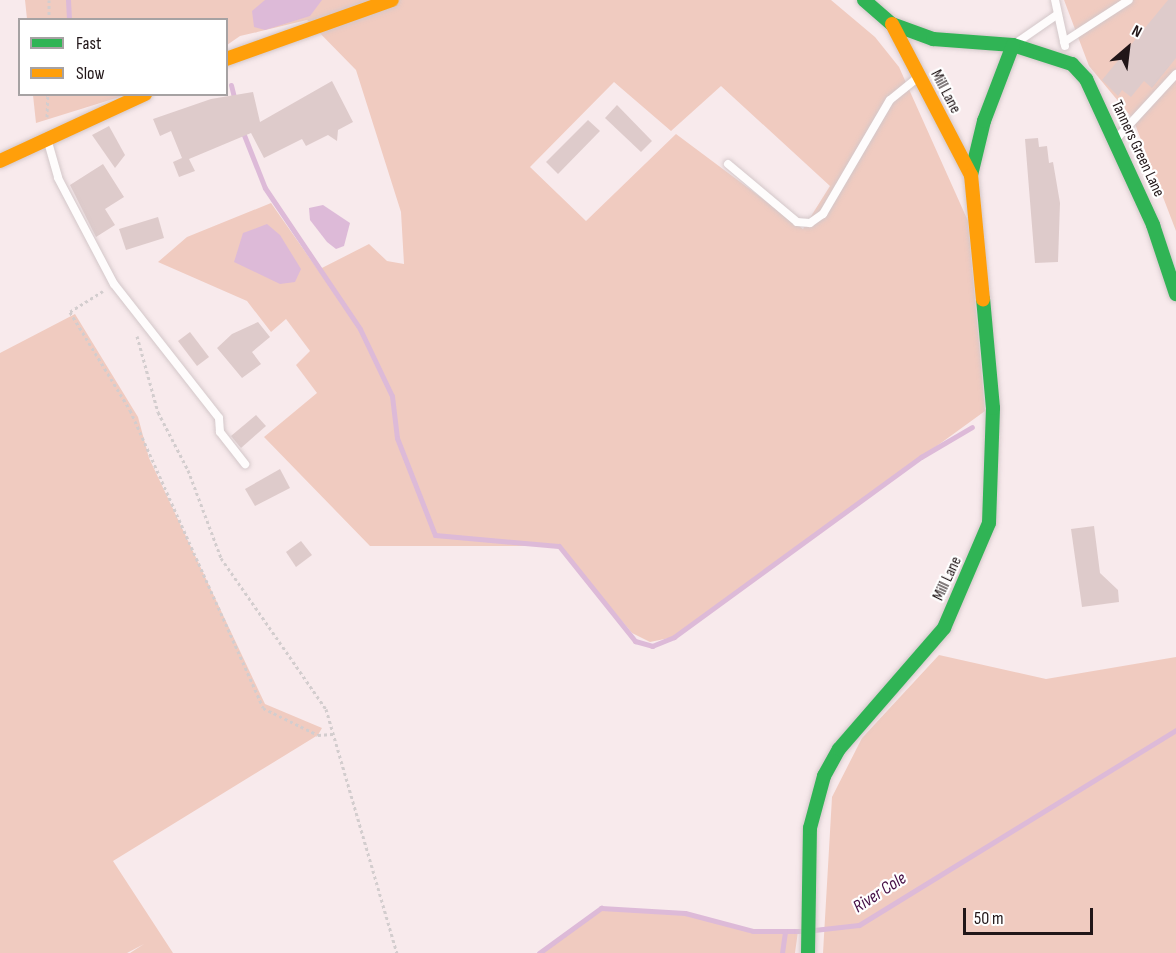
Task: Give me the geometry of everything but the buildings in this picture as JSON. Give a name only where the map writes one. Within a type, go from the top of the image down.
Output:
[{"type":"street","points":[[228,57],[392,0]]},
{"type":"street","name":"Tanners Green Lane","points":[[864,0],[892,24],[933,39],[1013,45],[1066,61],[1086,79],[1154,225],[1176,294]]},
{"type":"street","name":"Mill Lane","points":[[892,24],[970,176]]},
{"type":"street","name":"Mill Lane","points":[[808,953],[810,828],[824,776],[839,749],[944,627],[989,523],[993,408],[970,176],[984,121],[1013,45]]},
{"type":"street","points":[[0,161],[47,136],[140,96]]},
{"type":"lane","points":[[1056,0],[1065,42],[1066,61]]},
{"type":"lane","points":[[1065,42],[1130,0]]},
{"type":"lane","points":[[1013,45],[1058,14]]},
{"type":"lane","points":[[1115,141],[1176,74]]},
{"type":"lane","points":[[728,164],[796,222],[810,223],[824,214],[890,100],[918,77]]},
{"type":"lane","points":[[47,136],[57,178],[114,284],[219,418],[220,432],[245,464]]},
{"type":"path","points":[[49,0],[49,18]]},
{"type":"path","points":[[114,284],[70,312],[130,410],[263,708],[318,735],[332,734]]},
{"type":"path","points":[[135,329],[158,412],[188,470],[221,558],[326,709],[397,953]]},
{"type":"shaded area","points":[[25,0],[831,0],[875,37],[899,67],[968,221],[985,411],[674,637],[650,642],[632,633],[559,546],[370,546],[264,437],[317,393],[296,365],[310,351],[286,319],[271,332],[247,301],[158,262],[187,237],[271,203],[318,270],[369,244],[387,261],[404,264],[401,212],[356,70],[307,20],[240,36],[228,44],[228,18],[27,18]],"holes":[[[614,82],[671,131],[721,86],[830,186],[803,229],[676,134],[586,221],[530,167]]]},
{"type":"shaded area","points":[[265,0],[322,0],[310,16],[265,30],[254,27],[252,11]]},
{"type":"shaded area","points":[[1064,0],[1176,0],[1176,231],[1133,119],[1089,66]]},
{"type":"shaded area","points":[[33,96],[123,96],[36,123]]},
{"type":"shaded area","points":[[323,205],[350,223],[344,246],[336,249],[327,242],[310,220],[309,208]]},
{"type":"shaded area","points":[[267,224],[280,235],[301,269],[295,282],[280,284],[234,262],[243,233]]},
{"type":"shaded area","points":[[75,314],[138,417],[149,458],[265,704],[322,728],[318,735],[113,861],[173,953],[130,953],[144,944],[127,953],[0,953],[0,353]]},
{"type":"shaded area","points":[[939,655],[1046,679],[1176,657],[1176,953],[823,953],[832,797],[862,738]]},
{"type":"shaded area","points":[[601,908],[685,913],[753,931],[798,931],[795,953],[539,953]]},
{"type":"waterway","points":[[68,0],[69,18]]},
{"type":"waterway","points":[[231,85],[235,101]]},
{"type":"waterway","points":[[242,130],[265,188],[360,329],[392,396],[397,438],[435,535],[559,546],[635,641],[652,646],[674,637],[921,457],[972,427]]},
{"type":"waterway","name":"River Cole","points":[[814,930],[859,925],[1176,730]]},
{"type":"waterway","name":"River Cole","points":[[539,953],[601,908],[685,913],[753,931],[801,931]]},
{"type":"waterway","points":[[782,953],[785,931]]},
{"type":"traffic: fast","points":[[864,0],[892,24],[933,39],[1013,45],[1072,64],[1086,79],[1153,225],[1176,294]]},
{"type":"traffic: fast","points":[[971,175],[984,121],[1013,45]]},
{"type":"traffic: fast","points":[[808,953],[810,828],[824,776],[839,749],[944,628],[989,523],[993,408],[983,299]]},
{"type":"traffic: slow","points":[[228,58],[392,0]]},
{"type":"traffic: slow","points":[[892,24],[971,175],[983,299]]},
{"type":"traffic: slow","points":[[0,161],[141,96]]}]
